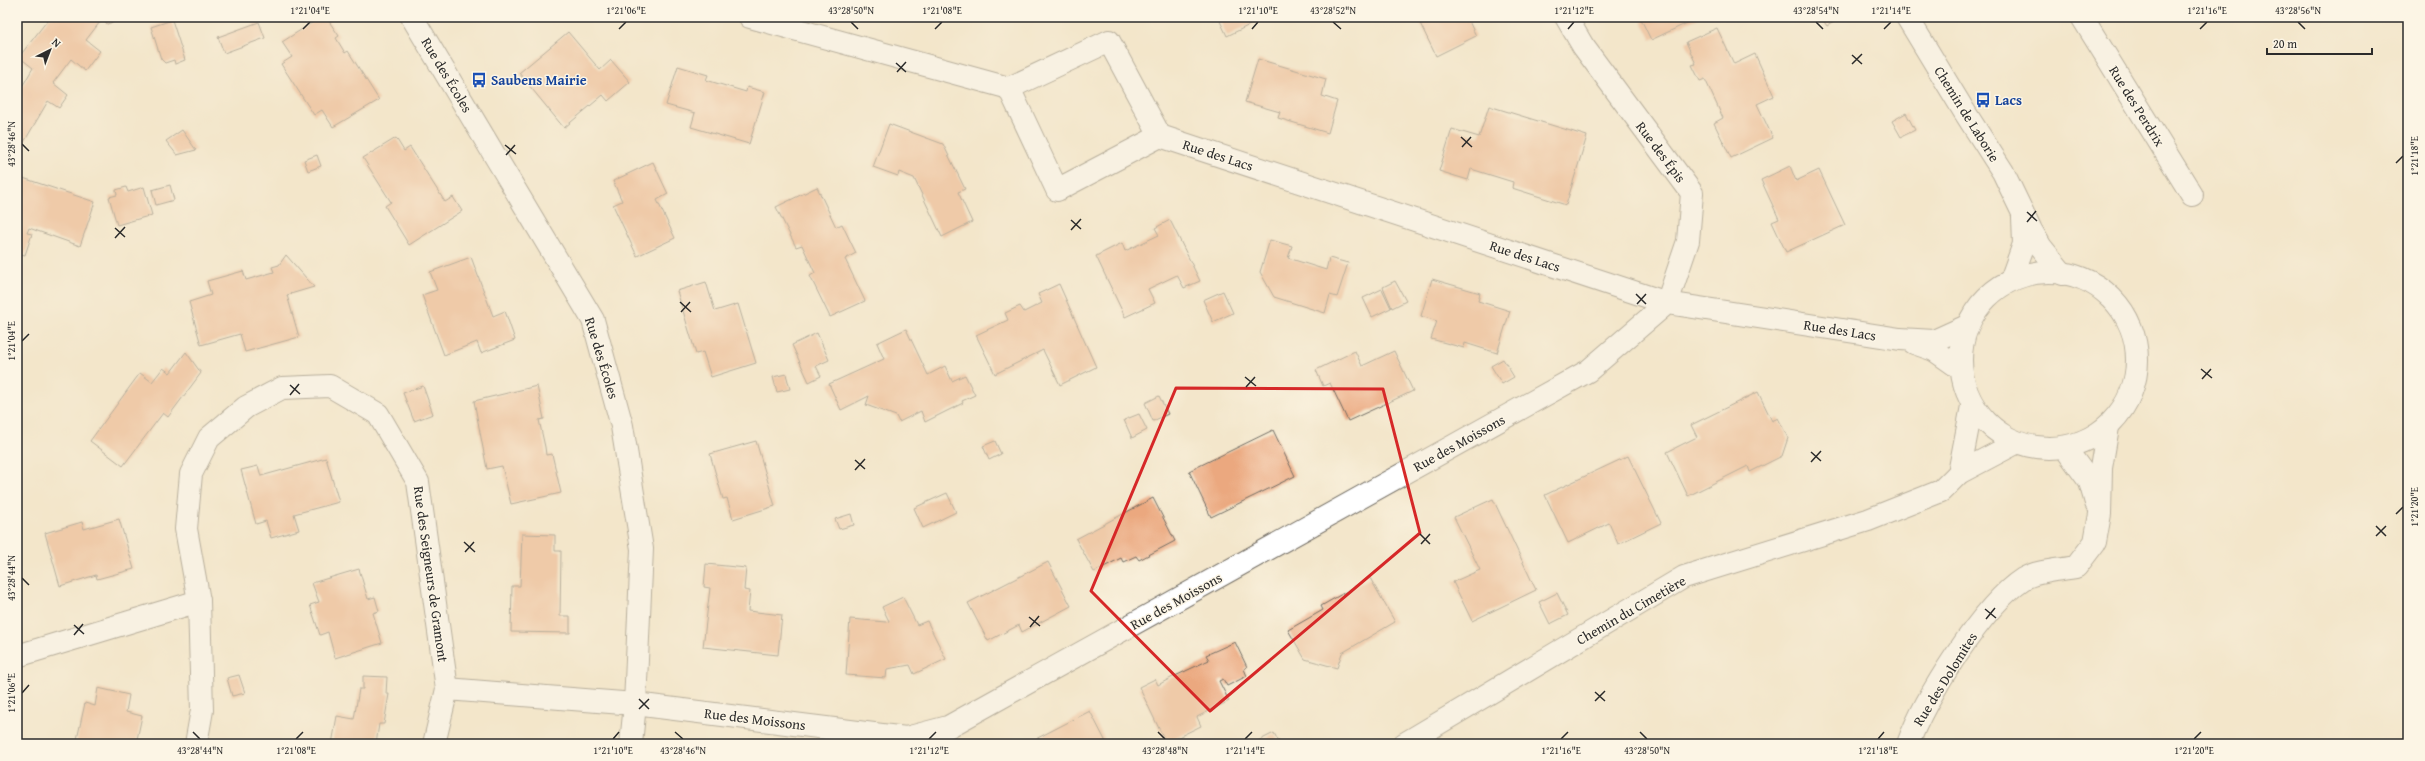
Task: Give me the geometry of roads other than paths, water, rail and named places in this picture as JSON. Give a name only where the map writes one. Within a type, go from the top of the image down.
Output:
[{"type":"street","name":"Rue des Écoles","points":[[412,17],[593,320],[622,426],[642,549],[635,704],[631,744]]},
{"type":"street","points":[[750,17],[1009,88],[1109,41],[1160,136],[1058,190],[1009,88]]},
{"type":"street","name":"Rue des Épis","points":[[1566,17],[1583,46],[1692,193],[1688,241],[1667,303]]},
{"type":"street","name":"Chemin de Laborie","points":[[1907,17],[2003,172],[2041,248],[2063,274]]},
{"type":"street","name":"Rue des Perdrix","points":[[2082,17],[2192,195]]},
{"type":"street","name":"Rue des Lacs","points":[[1160,136],[1667,303],[1900,339],[1934,341],[1968,326]]},
{"type":"street","name":"Chemin de Laborie","points":[[2011,280],[2024,244],[2023,212]]},
{"type":"street","points":[[2048,271],[2063,274],[2078,276],[2106,292],[2126,316],[2137,345],[2137,376],[2127,404],[2108,427],[2088,441],[2065,448],[2040,449],[2016,443],[1995,431],[1972,406],[1961,374],[1962,340],[1968,326],[1984,299],[2011,280],[2024,274],[2048,271]]},
{"type":"street","name":"Rue des Moissons","points":[[447,689],[635,704],[906,738],[948,727],[1588,371],[1667,303]]},
{"type":"street","name":"Rue des Lacs","points":[[1900,339],[1934,350],[1961,369]]},
{"type":"street","name":"Rue des Seigneurs de Gramont","points":[[196,744],[202,710],[199,601],[186,528],[191,474],[209,438],[246,408],[282,388],[330,386],[378,414],[418,482],[447,689],[434,744]]},
{"type":"street","points":[[1959,473],[1972,406]]},
{"type":"street","name":"Rue des Dolomites","points":[[1908,744],[1914,726],[1964,642],[2002,596],[2024,579],[2076,567],[2095,542],[2100,514],[2101,468],[2108,427]]},
{"type":"street","name":"Chemin du Cimetière","points":[[1404,744],[1684,577],[1868,520],[1941,491],[1959,473],[2016,443]]},
{"type":"street","name":"Rue des Dolomites","points":[[2065,448],[2090,482],[2100,514]]},
{"type":"street","points":[[17,656],[199,601]]},
{"type":"place","name":"Saubens Mairie","points":[[479,80]]},
{"type":"place","name":"Lacs","points":[[1983,100]]}]
